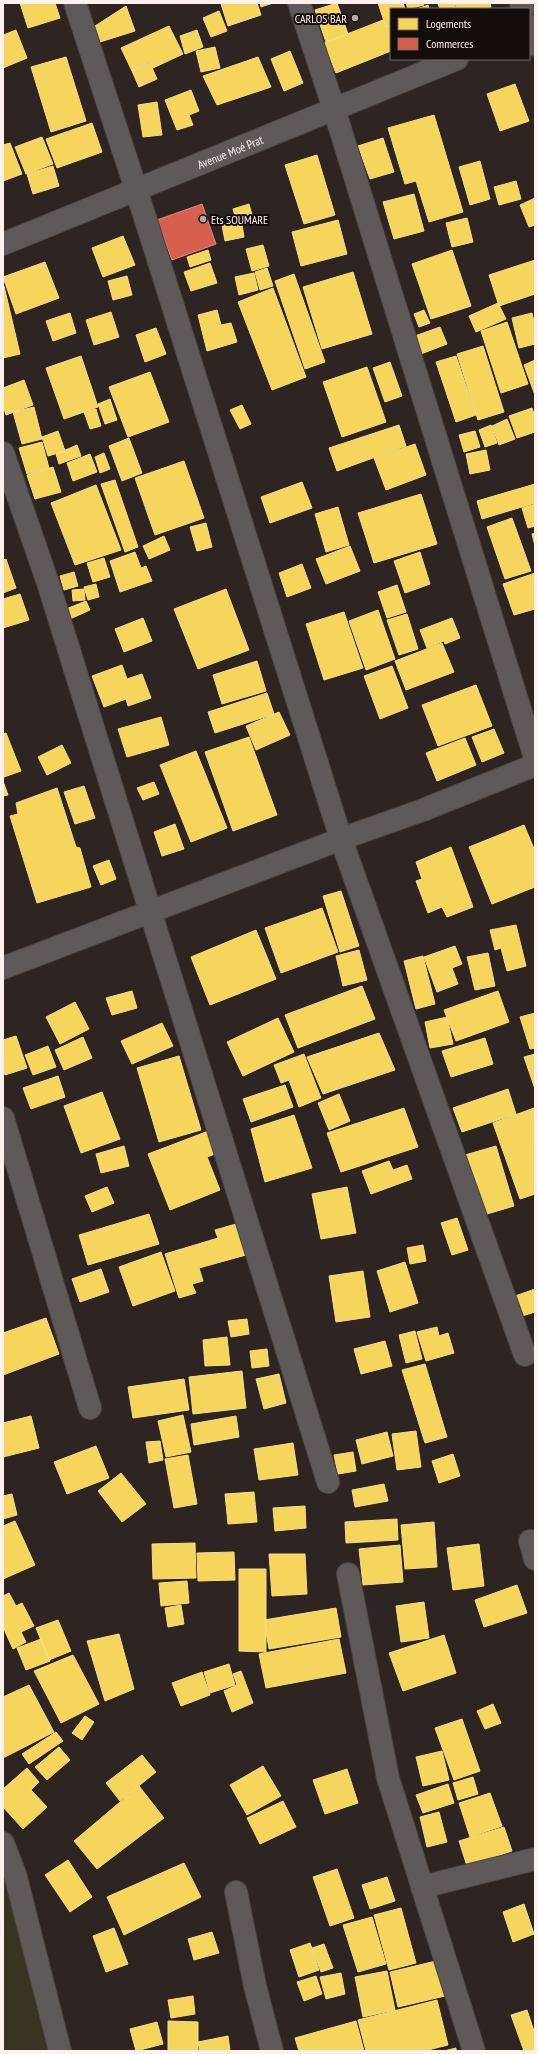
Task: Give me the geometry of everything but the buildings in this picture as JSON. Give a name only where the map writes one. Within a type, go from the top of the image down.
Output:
[{"type":"street","points":[[75,3],[136,190],[341,839],[525,1355]]},
{"type":"street","points":[[299,3],[334,109],[535,758]]},
{"type":"street","name":"Avenue Moé Prat","points":[[3,244],[455,60]]},
{"type":"street","points":[[3,453],[49,586],[328,1482]]},
{"type":"street","points":[[3,968],[341,839],[423,810],[535,765]]},
{"type":"street","points":[[3,1118],[90,1408]]},
{"type":"street","points":[[348,1574],[388,1778],[474,2051]]},
{"type":"street","points":[[3,1843],[16,1874],[60,2051]]},
{"type":"street","points":[[422,1887],[535,1859]]},
{"type":"street","points":[[236,1892],[255,1986],[272,2051]]},
{"type":"shaded area","points":[[3,1853],[53,2051],[3,2051]]},
{"type":"place","name":"CARLOS BAR","points":[[355,18]]},
{"type":"place","name":"Ets SOUMARE","points":[[203,219]]}]
